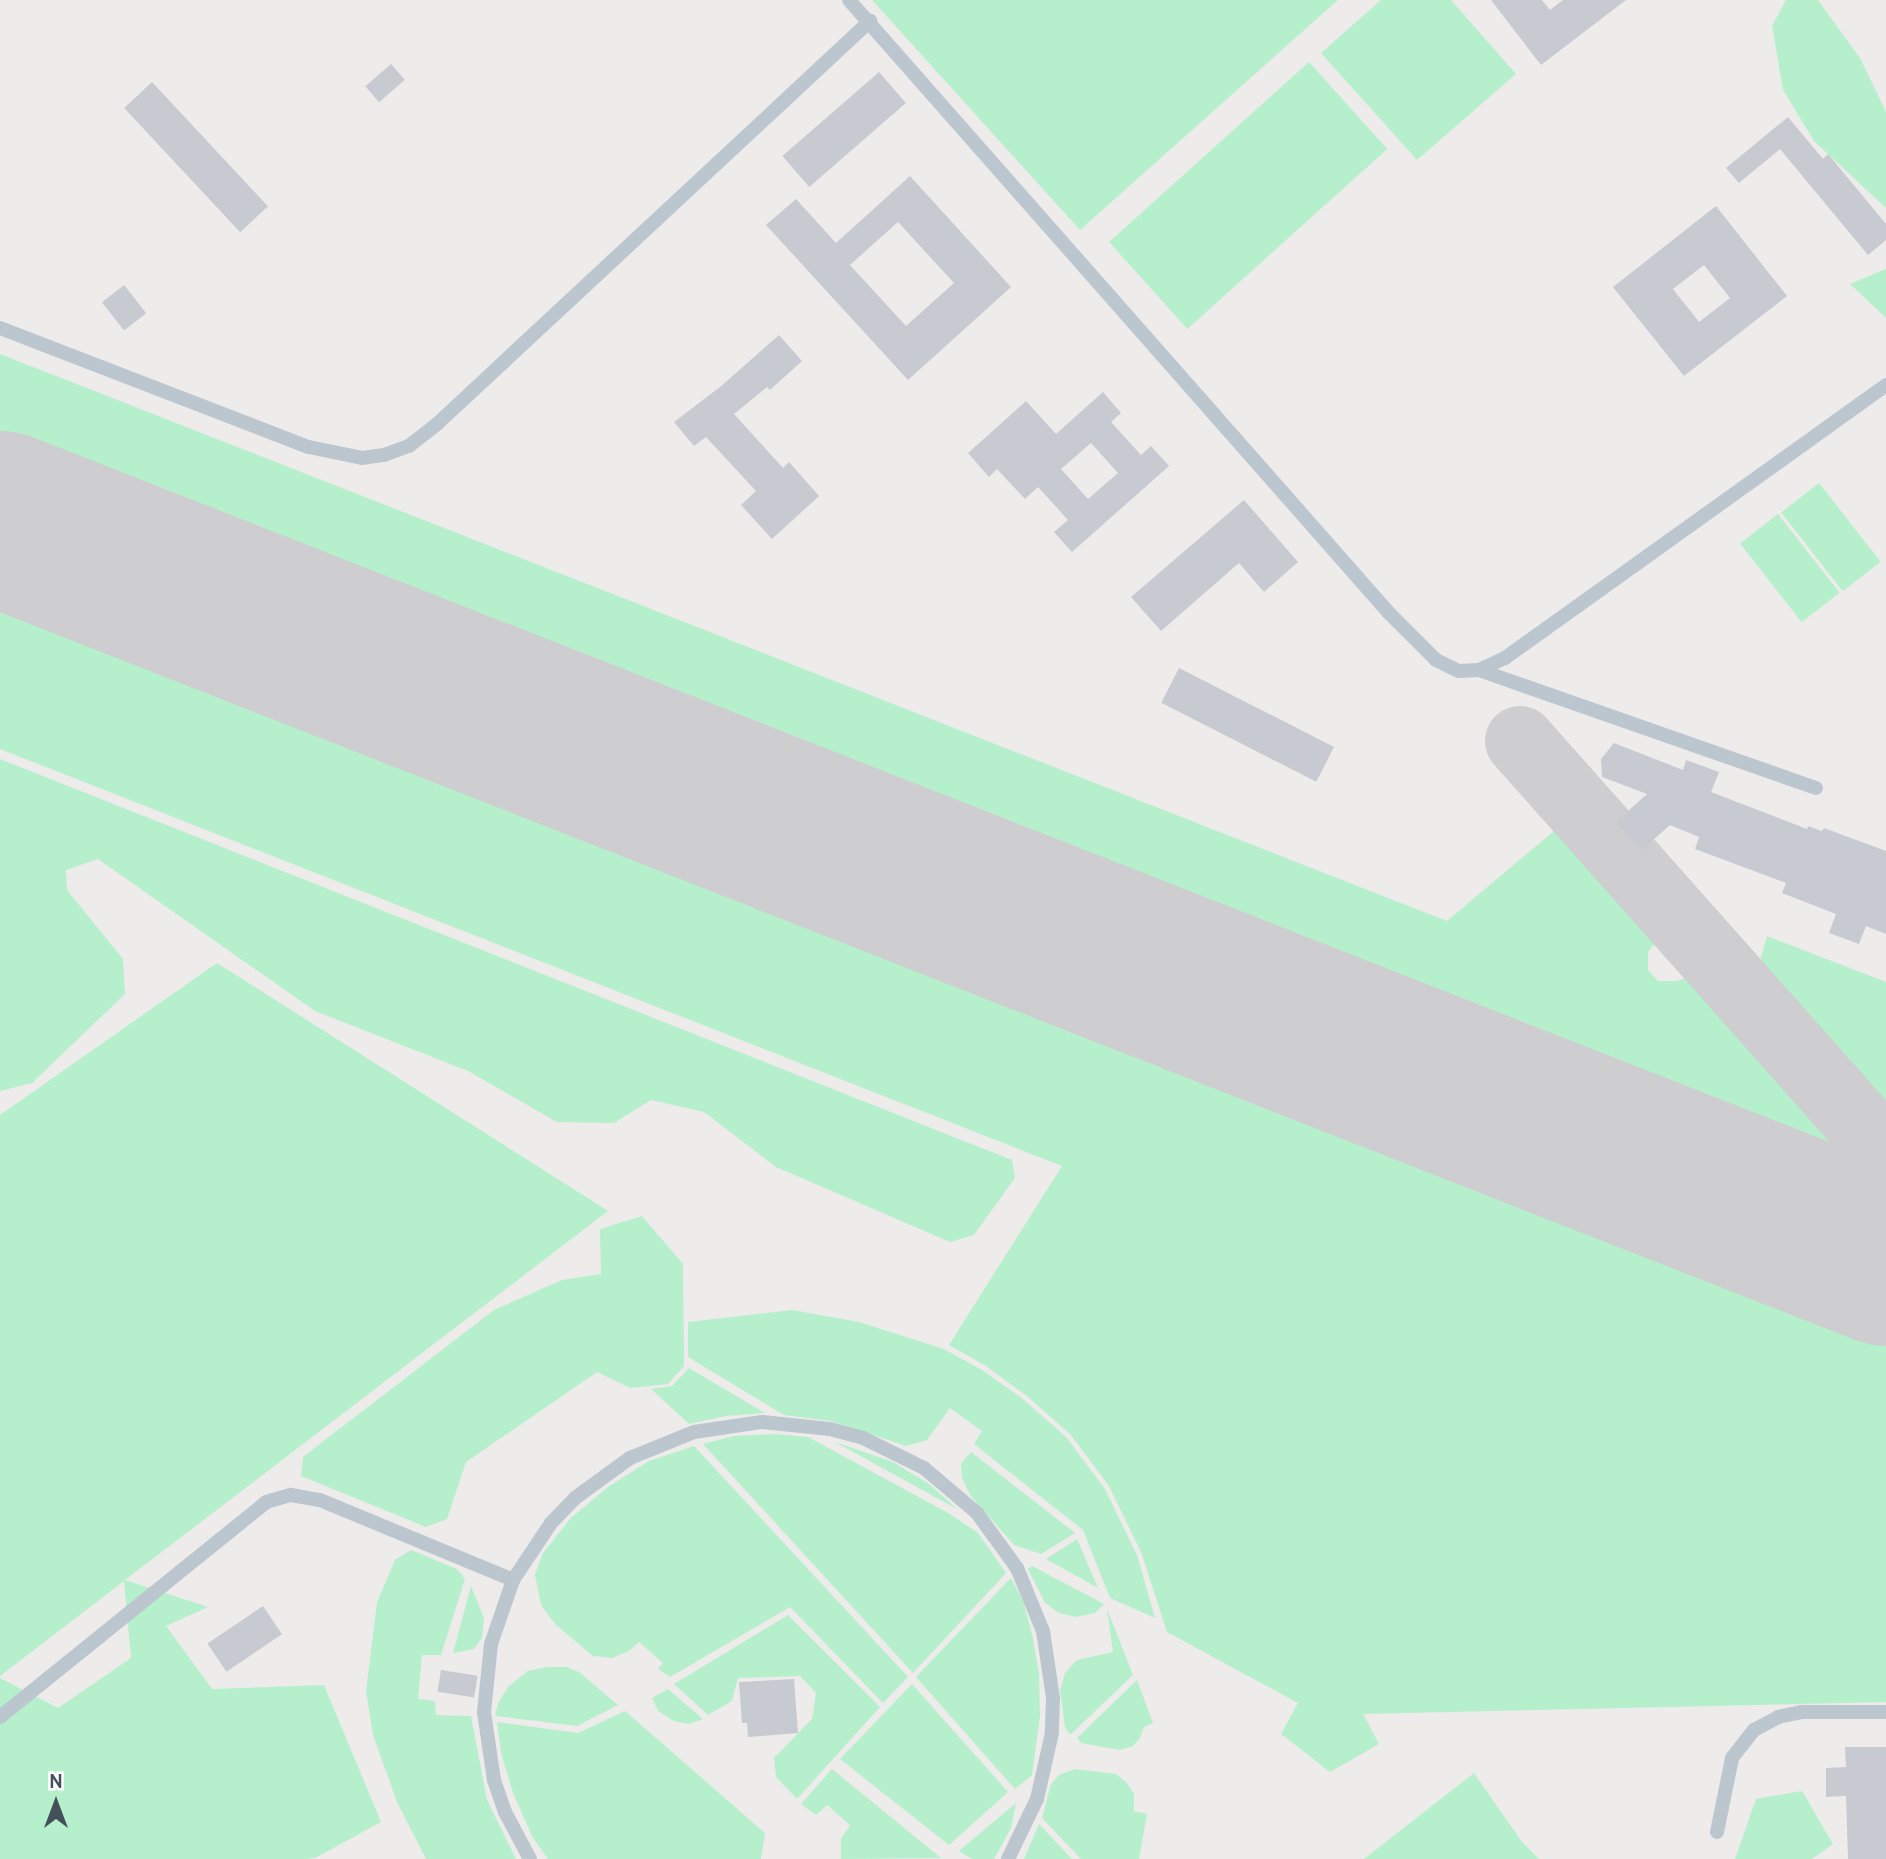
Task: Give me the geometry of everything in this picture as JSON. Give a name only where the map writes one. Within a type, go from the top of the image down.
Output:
[{"type":"lane","points":[[849,0],[1389,613],[1436,660],[1458,671],[1479,670],[1505,659],[1886,385]]},
{"type":"lane","points":[[0,328],[309,447],[348,456],[384,455],[409,446],[437,424],[870,21]]},
{"type":"lane","points":[[1479,670],[1816,788]]},
{"type":"lane","points":[[530,1859],[505,1812],[494,1780],[484,1712],[491,1644],[513,1580],[551,1523],[583,1491],[630,1458],[661,1443],[694,1432],[762,1422],[830,1429],[863,1438],[924,1468],[952,1489],[999,1539],[1032,1599],[1050,1664],[1052,1733],[1037,1799],[1008,1859]]},
{"type":"lane","points":[[0,1717],[266,1502],[279,1498],[291,1495],[320,1500],[513,1580]]},
{"type":"lane","points":[[1717,1832],[1732,1758],[1754,1730],[1778,1717],[1802,1712],[1886,1712]]},
{"type":"green space","points":[[872,0],[1338,0],[1080,230]]},
{"type":"green space","points":[[1381,0],[1451,0],[1516,74],[1417,160],[1321,53]]},
{"type":"green space","points":[[1786,0],[1818,0],[1860,58],[1886,112],[1886,208],[1814,141],[1783,90],[1772,26]]},
{"type":"green space","points":[[1309,62],[1387,149],[1187,329],[1109,242]]},
{"type":"green space","points":[[1886,269],[1886,318],[1850,284]]},
{"type":"green space","points":[[0,354],[1447,921],[1566,821],[1667,928],[1648,952],[1648,970],[1658,981],[1676,981],[1704,973],[1886,1176],[1886,1191],[0,450]]},
{"type":"green space","points":[[1819,483],[1881,562],[1843,591],[1781,513]]},
{"type":"green space","points":[[1778,514],[1840,593],[1802,622],[1740,544]]},
{"type":"green space","points":[[0,599],[1886,1340],[1886,1702],[1363,1714],[1379,1744],[1330,1772],[1281,1734],[1298,1703],[1167,1632],[1141,1552],[1109,1486],[1071,1435],[1027,1396],[986,1366],[949,1345],[1062,1166],[0,749]]},
{"type":"green space","points":[[0,759],[1012,1160],[1015,1178],[974,1235],[950,1242],[776,1167],[704,1112],[651,1100],[614,1123],[557,1122],[468,1071],[315,1011],[98,859],[66,870],[67,890],[123,959],[125,994],[32,1083],[0,1091]]},
{"type":"green space","points":[[1767,936],[1886,982],[1886,1129],[1754,981]]},
{"type":"green space","points":[[217,963],[608,1211],[125,1580],[208,1607],[166,1626],[212,1689],[324,1685],[381,1822],[315,1858],[305,1859],[0,1859],[0,1678],[58,1708],[131,1658],[124,1581],[0,1676],[0,1115]]},
{"type":"green space","points":[[642,1216],[683,1264],[684,1366],[668,1384],[630,1388],[597,1372],[466,1462],[447,1519],[426,1527],[301,1476],[303,1457],[494,1310],[562,1280],[601,1274],[600,1229]]},
{"type":"green space","points":[[792,1310],[859,1322],[944,1349],[982,1370],[1023,1399],[1066,1437],[1105,1489],[1137,1555],[1155,1618],[1110,1598],[1083,1530],[974,1444],[982,1431],[950,1408],[927,1440],[906,1446],[831,1421],[784,1415],[688,1357],[688,1322]]},
{"type":"green space","points":[[689,1368],[765,1413],[726,1416],[689,1424],[651,1389],[672,1386]]},
{"type":"green space","points":[[774,1434],[808,1437],[950,1514],[978,1533],[1006,1573],[913,1673],[703,1444],[734,1436]]},
{"type":"green space","points":[[835,1442],[893,1462],[929,1484],[957,1509]]},
{"type":"green space","points":[[694,1446],[908,1677],[883,1703],[790,1607],[670,1677],[658,1669],[663,1663],[639,1642],[629,1651],[612,1658],[593,1656],[555,1624],[541,1605],[535,1575],[543,1553],[571,1518],[608,1487],[649,1461]]},
{"type":"green space","points":[[971,1452],[1075,1533],[1041,1554],[1014,1545],[970,1495],[962,1478],[961,1464]]},
{"type":"green space","points":[[1077,1539],[1098,1588],[1046,1559]]},
{"type":"green space","points":[[411,1550],[457,1569],[465,1579],[441,1655],[422,1655],[418,1699],[435,1701],[436,1715],[471,1716],[487,1800],[516,1859],[426,1859],[397,1802],[373,1735],[366,1691],[377,1602],[395,1560]]},
{"type":"green space","points":[[1032,1566],[1104,1604],[1095,1613],[1076,1617],[1059,1613],[1045,1603],[1028,1569]]},
{"type":"green space","points":[[1011,1578],[1023,1601],[1032,1634],[1039,1673],[1040,1716],[1032,1775],[1015,1789],[916,1677]]},
{"type":"green space","points":[[471,1586],[484,1618],[482,1638],[474,1649],[453,1653]]},
{"type":"green space","points":[[1107,1609],[1133,1675],[1070,1735],[1065,1727],[1060,1690],[1065,1673],[1077,1660],[1113,1652]]},
{"type":"green space","points":[[788,1615],[880,1707],[797,1799],[776,1777],[774,1758],[812,1719],[816,1693],[800,1676],[738,1678],[732,1701],[708,1715],[674,1684]]},
{"type":"green space","points":[[567,1667],[579,1672],[618,1705],[577,1726],[495,1716],[499,1701],[509,1686],[528,1671]]},
{"type":"green space","points":[[1137,1680],[1153,1723],[1144,1727],[1133,1746],[1120,1750],[1081,1743],[1077,1738]]},
{"type":"green space","points":[[912,1684],[1008,1792],[949,1845],[840,1759]]},
{"type":"green space","points":[[668,1689],[703,1719],[689,1724],[674,1721],[658,1711],[652,1698]]},
{"type":"green space","points":[[625,1711],[765,1833],[761,1859],[548,1859],[533,1838],[513,1793],[501,1753],[497,1722],[578,1733]]},
{"type":"green space","points":[[832,1769],[941,1858],[841,1859],[841,1839],[850,1825],[827,1805],[816,1815],[801,1804]]},
{"type":"green space","points":[[1075,1769],[1116,1774],[1127,1783],[1134,1794],[1134,1811],[1147,1814],[1139,1859],[1081,1859],[1042,1818],[1051,1784],[1059,1775]]},
{"type":"green space","points":[[1474,1773],[1522,1842],[1539,1859],[1364,1859]]},
{"type":"green space","points":[[1802,1791],[1833,1844],[1812,1859],[1735,1859],[1756,1799]]},
{"type":"green space","points":[[1016,1803],[1011,1828],[994,1859],[972,1859],[959,1851]]},
{"type":"green space","points":[[1039,1824],[1072,1859],[1024,1859]]},
{"type":"building","points":[[1491,0],[1542,0],[1550,10],[1563,0],[1626,0],[1541,65]]},
{"type":"building","points":[[391,64],[405,80],[379,102],[365,86]]},
{"type":"building","points":[[879,72],[906,103],[809,187],[782,156]]},
{"type":"building","points":[[152,82],[268,206],[240,232],[124,108]]},
{"type":"building","points":[[1788,117],[1823,159],[1828,154],[1886,224],[1886,240],[1868,255],[1780,149],[1739,183],[1726,168]]},
{"type":"building","points":[[910,176],[1011,287],[908,380],[766,225],[796,199],[836,243]],"holes":[[[898,222],[954,283],[906,326],[850,265]]]},
{"type":"building","points":[[1716,206],[1787,296],[1684,376],[1613,287]],"holes":[[[1704,265],[1730,298],[1699,322],[1673,289]]]},
{"type":"building","points":[[124,285],[146,313],[124,331],[102,302]]},
{"type":"building","points":[[779,335],[802,361],[770,390],[767,387],[734,414],[783,468],[789,462],[819,496],[772,539],[741,505],[756,491],[706,437],[694,446],[674,422],[720,387]]},
{"type":"building","points":[[1103,392],[1121,413],[1111,422],[1141,455],[1151,446],[1169,466],[1072,552],[1054,532],[1068,520],[1038,487],[1025,499],[997,469],[989,477],[968,453],[1026,401],[1056,434]],"holes":[[[1091,443],[1118,473],[1088,499],[1061,469]]]},
{"type":"building","points":[[1244,500],[1298,562],[1264,592],[1239,563],[1161,631],[1131,597]]},
{"type":"building","points":[[1179,668],[1334,747],[1316,782],[1161,703]]},
{"type":"building","points":[[1614,743],[1683,770],[1686,760],[1719,772],[1711,792],[1807,829],[1808,826],[1822,831],[1824,828],[1886,851],[1886,934],[1866,926],[1859,944],[1829,933],[1836,914],[1782,893],[1786,883],[1695,849],[1699,837],[1670,825],[1641,851],[1616,822],[1647,794],[1602,777],[1601,759]]},
{"type":"building","points":[[263,1606],[282,1634],[226,1672],[207,1643]]},
{"type":"building","points":[[441,1670],[478,1676],[474,1698],[438,1692]]},
{"type":"building","points":[[794,1679],[798,1733],[748,1737],[747,1723],[742,1723],[739,1682]]},
{"type":"building","points":[[1845,1747],[1886,1747],[1886,1859],[1848,1859],[1846,1796],[1826,1797],[1826,1768],[1846,1767]]},
{"type":"taxiway","points":[[1520,741],[1886,1153]]},
{"type":"runway","points":[[0,518],[1886,1258]]}]
